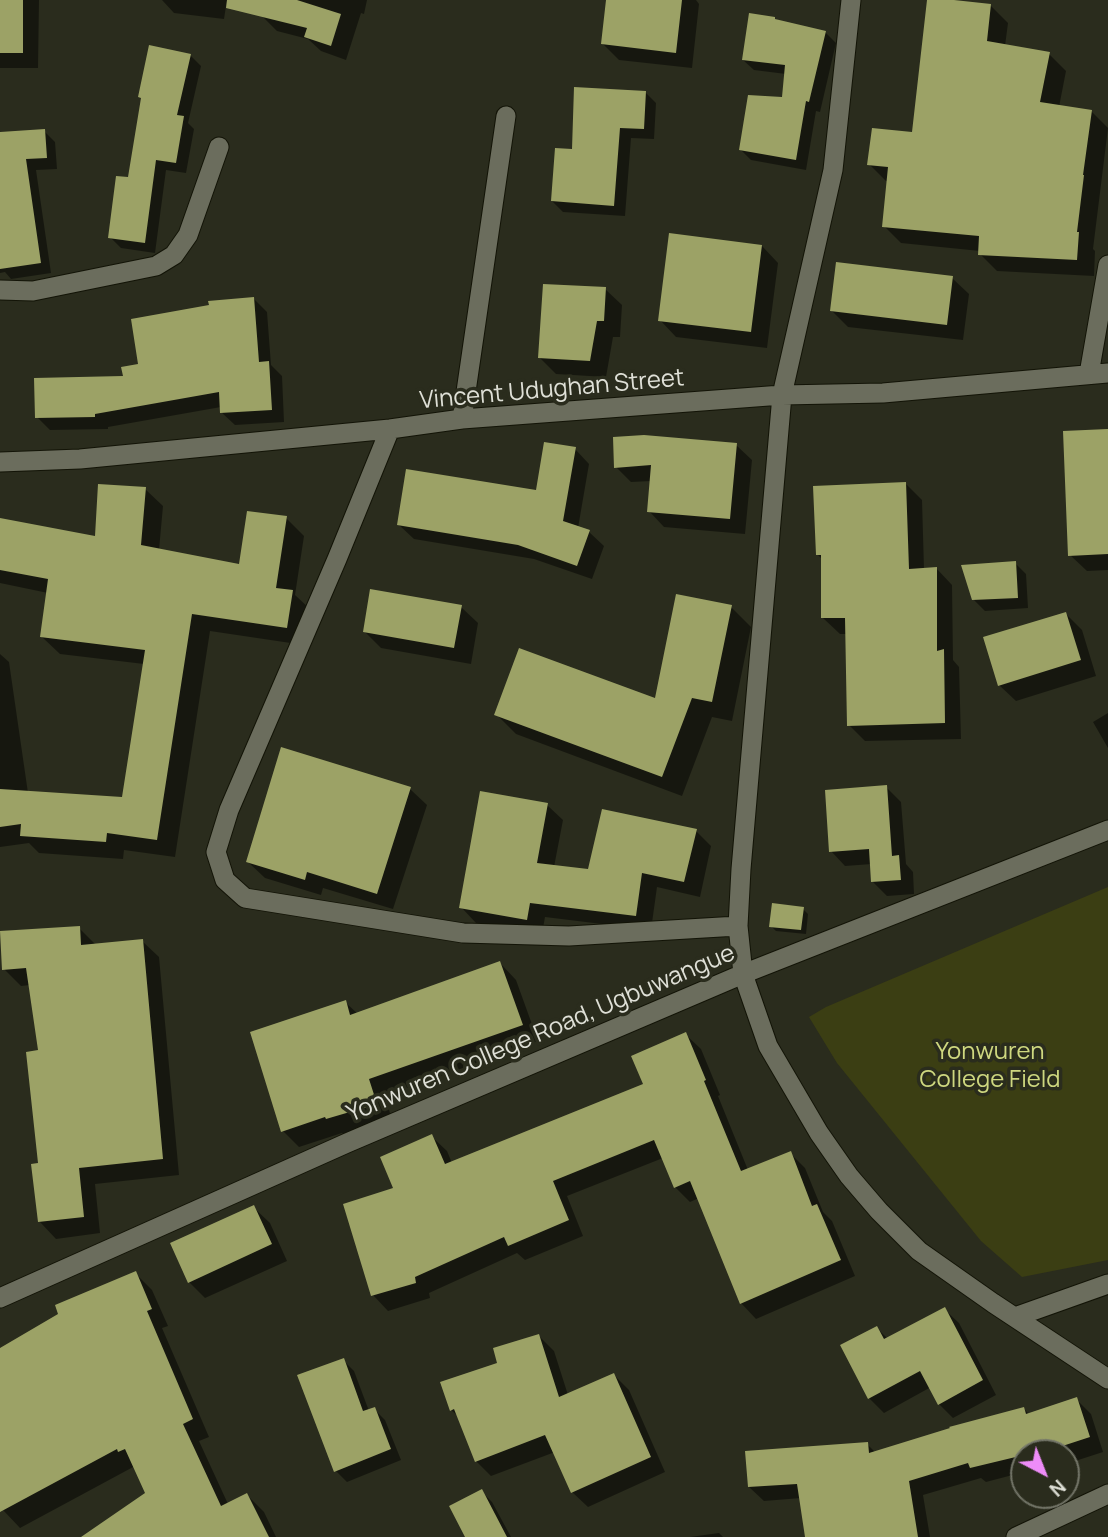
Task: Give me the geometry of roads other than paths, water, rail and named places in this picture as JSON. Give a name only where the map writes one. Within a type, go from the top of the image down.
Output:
[{"type":"street","points":[[851,0],[833,170],[782,395],[740,869],[738,926],[743,974],[768,1046],[819,1133],[879,1211],[919,1251],[1108,1379]]},
{"type":"street","points":[[462,419],[506,116]]},
{"type":"street","points":[[0,290],[33,291],[156,266],[174,255],[188,235],[219,147]]},
{"type":"street","points":[[1098,374],[1108,265]]},
{"type":"street","name":"Vincent Udughan Street","points":[[0,462],[80,460],[390,429],[462,419],[782,395],[883,393],[1098,374]]},
{"type":"street","points":[[390,429],[229,810],[216,852],[225,880],[245,898],[463,933],[569,936],[738,926]]},
{"type":"street","name":"Yonwuren College Road, Ugbuwangue","points":[[0,1298],[347,1143],[743,974],[1108,830]]},
{"type":"street","points":[[1015,1317],[1108,1284]]},
{"type":"street","points":[[1016,1537],[1108,1494]]},
{"type":"park label","name":"Yonwuren College Field","points":[[990,1066]]}]
